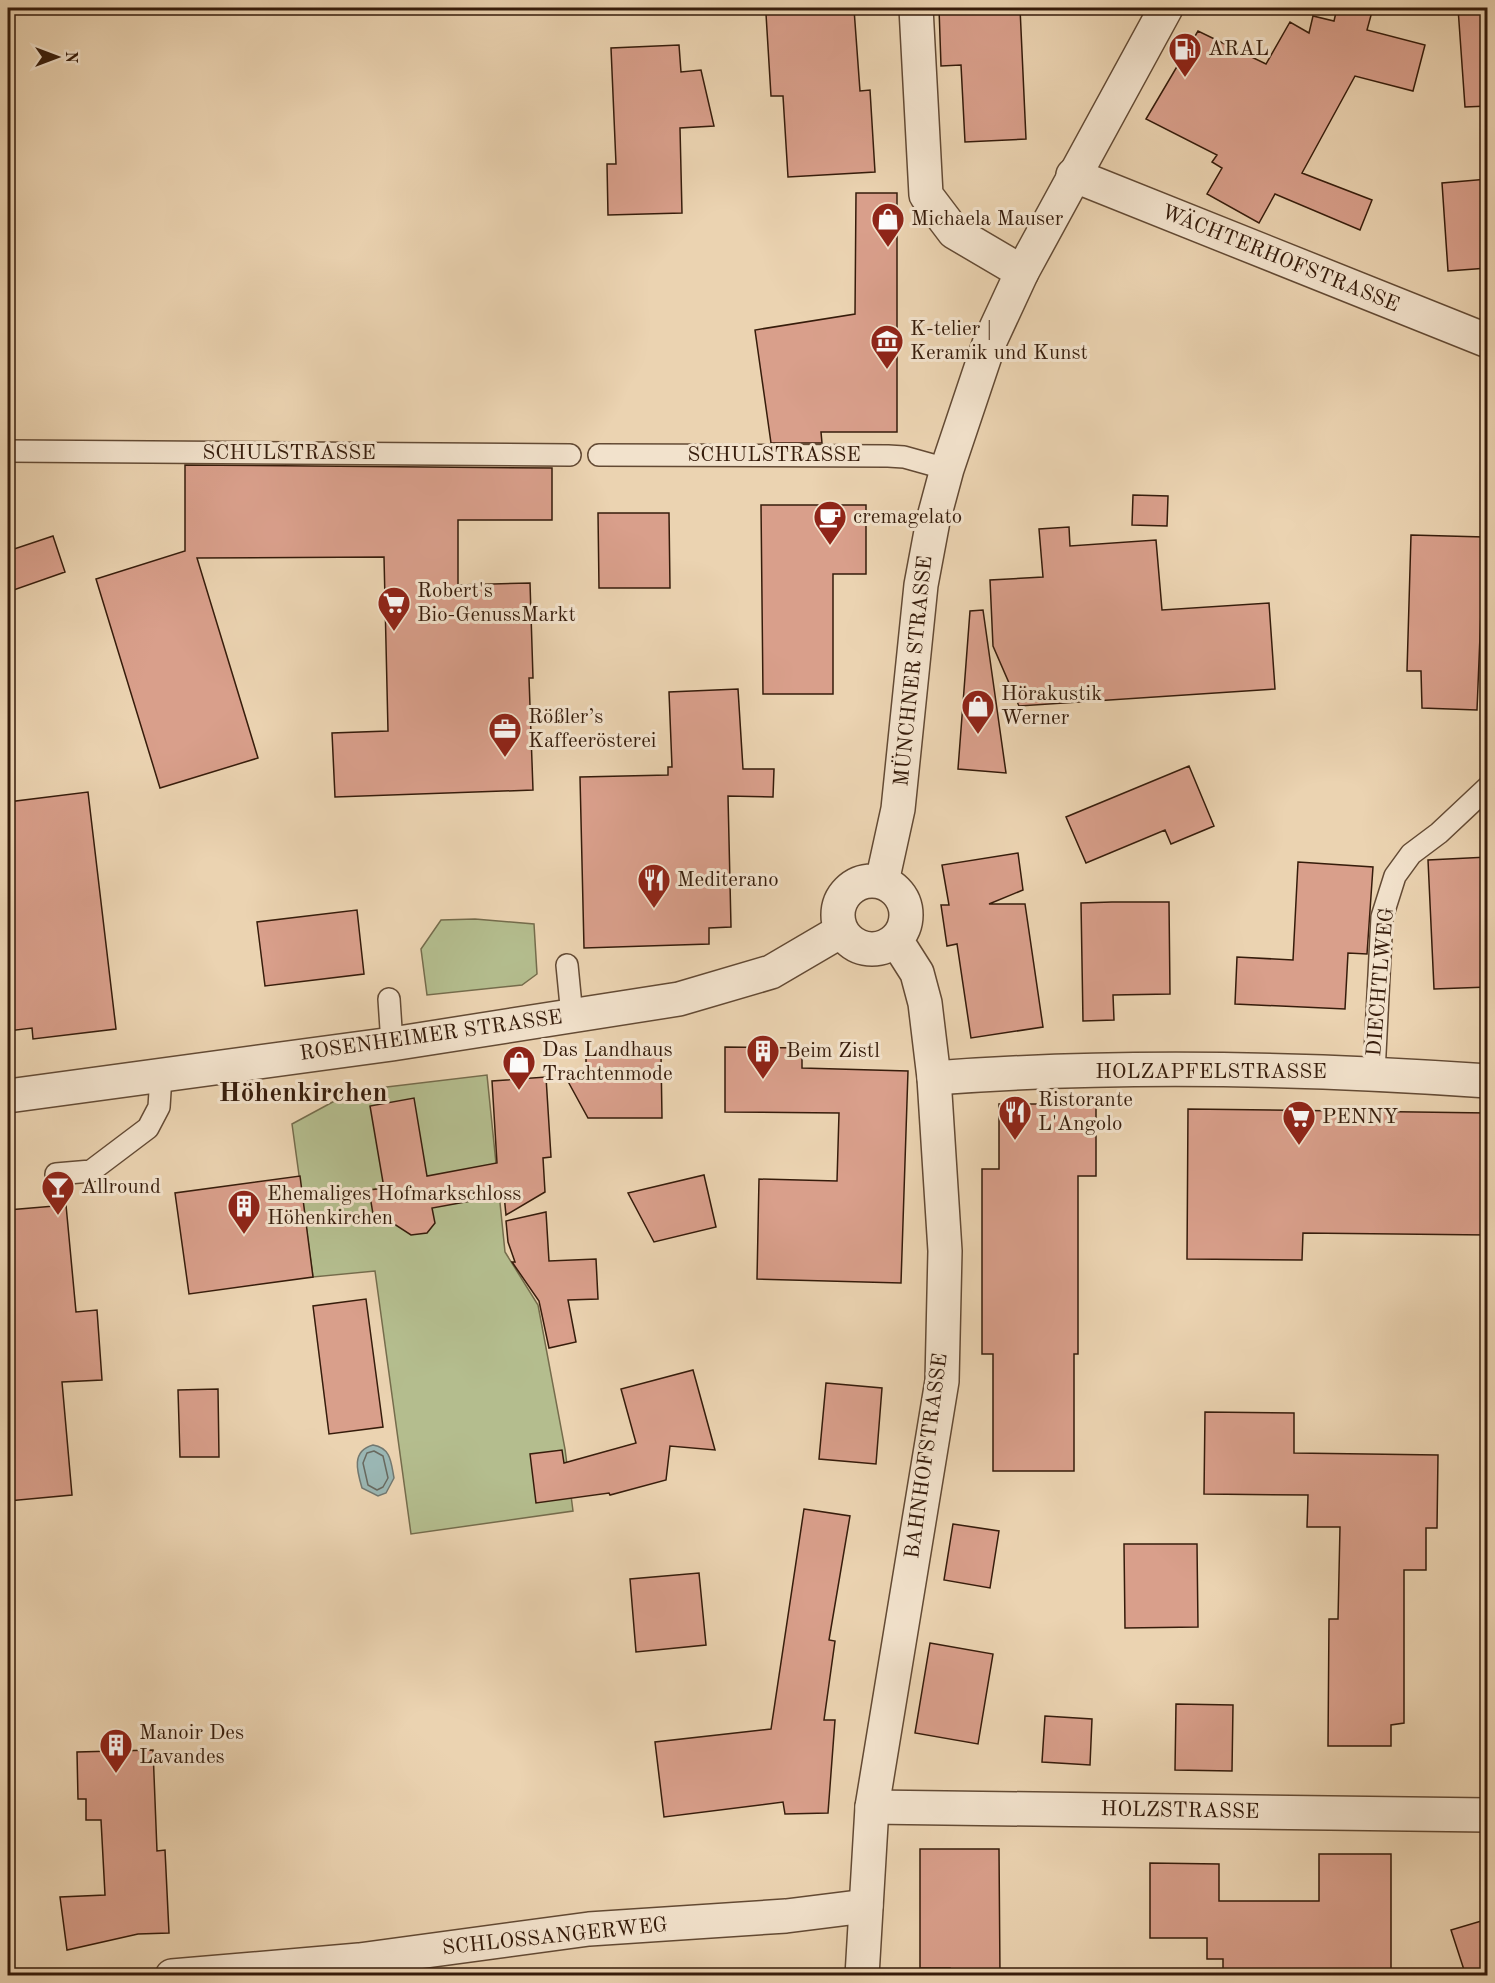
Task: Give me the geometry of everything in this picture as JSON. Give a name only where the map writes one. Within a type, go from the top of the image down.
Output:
[{"type":"street","points":[[916,8],[926,195],[954,232],[1022,273]]},
{"type":"street","name":"MÜNCHNER STRASSE","points":[[882,882],[893,844],[898,809],[921,585],[933,520],[947,469],[990,341],[1022,273],[1073,175],[1166,8]]},
{"type":"street","name":"WÄCHTERHOFSTRASSE","points":[[1073,175],[1488,341]]},
{"type":"street","points":[[863,882],[882,882],[897,891],[906,909],[906,921],[896,940],[885,947],[873,950],[860,947],[849,941],[841,931],[839,907],[844,896],[852,887],[863,882]]},
{"type":"street","name":"ROSENHEIMER STRASSE","points":[[8,1096],[392,1044],[679,999],[771,972],[841,931]]},
{"type":"street","name":"BAHNHOFSTRASSE","points":[[862,1976],[872,1807],[942,1381],[945,1251],[934,1078],[925,1003],[917,973],[896,940]]},
{"type":"street","name":"HOLZAPFELSTRASSE","points":[[934,1078],[1210,1069],[1374,1073],[1488,1081]]},
{"type":"street","name":"HOLZSTRASSE","points":[[872,1807],[1488,1815]]},
{"type":"street","name":"SCHLOSSANGERWEG","points":[[172,1976],[360,1968],[589,1929],[786,1916],[866,1906]]},
{"type":"lane","name":"SCHULSTRASSE","points":[[8,451],[570,455]]},
{"type":"lane","name":"SCHULSTRASSE","points":[[599,455],[888,456],[904,457],[947,469]]},
{"type":"lane","name":"DIECHTLWEG","points":[[1374,1073],[1382,917],[1395,876],[1411,854],[1439,833],[1488,787]]},
{"type":"lane","points":[[567,965],[572,1016]]},
{"type":"lane","points":[[389,999],[392,1044]]},
{"type":"lane","points":[[65,1173],[91,1171],[148,1128],[159,1107],[160,1076]]},
{"type":"green space","points":[[475,919],[534,924],[537,974],[522,985],[427,995],[421,949],[441,920]]},
{"type":"green space","points":[[487,1075],[505,1252],[538,1305],[565,1449],[573,1511],[411,1534],[375,1271],[313,1277],[292,1124],[353,1091]]},
{"type":"water","points":[[373,1445],[387,1453],[394,1478],[386,1493],[378,1496],[362,1488],[357,1469],[361,1452]]},
{"type":"building","points":[[939,8],[1020,8],[1026,139],[965,142],[961,65],[941,66]]},
{"type":"building","points":[[1337,8],[1373,8],[1367,30],[1425,45],[1413,91],[1355,76],[1302,173],[1372,200],[1360,230],[1275,194],[1259,223],[1207,194],[1222,168],[1212,162],[1217,155],[1146,119],[1198,31],[1266,64],[1290,22],[1309,33],[1313,16],[1334,21]]},
{"type":"building","points":[[1458,8],[1488,8],[1488,106],[1465,107]]},
{"type":"building","points":[[854,9],[860,91],[870,90],[875,172],[788,177],[783,96],[771,96],[766,14]]},
{"type":"building","points":[[679,45],[681,72],[701,70],[714,126],[680,128],[682,213],[608,215],[607,164],[616,164],[611,48]]},
{"type":"building","points":[[1488,179],[1488,268],[1448,271],[1442,183]]},
{"type":"building","points":[[856,193],[897,193],[897,432],[821,432],[822,443],[771,443],[755,330],[855,314]]},
{"type":"building","points":[[185,465],[552,468],[552,520],[458,520],[458,585],[530,583],[533,678],[529,678],[533,790],[335,797],[332,733],[388,731],[384,557],[197,558],[258,758],[160,788],[96,579],[185,551]]},
{"type":"building","points":[[1133,495],[1168,496],[1167,526],[1132,525]]},
{"type":"building","points":[[761,505],[866,505],[866,574],[833,574],[833,694],[763,694]]},
{"type":"building","points":[[598,513],[669,513],[670,588],[599,588]]},
{"type":"building","points":[[1069,527],[1070,546],[1156,540],[1162,610],[1269,603],[1275,689],[1019,706],[993,646],[990,580],[1043,577],[1039,529]]},
{"type":"building","points":[[1411,535],[1484,537],[1477,710],[1422,708],[1421,671],[1407,671]]},
{"type":"building","points":[[53,536],[65,572],[8,592],[8,551]]},
{"type":"building","points":[[983,610],[1006,773],[958,769],[970,611]]},
{"type":"building","points":[[738,689],[743,769],[774,769],[773,797],[728,796],[731,927],[709,928],[709,944],[584,948],[580,777],[668,775],[668,767],[672,767],[669,692]]},
{"type":"building","points":[[1189,766],[1214,826],[1171,844],[1165,830],[1086,863],[1066,817]]},
{"type":"building","points":[[88,792],[116,1029],[33,1039],[32,1028],[8,1031],[8,938],[13,937],[8,891],[8,802]]},
{"type":"building","points":[[1018,853],[1023,890],[989,904],[1025,904],[1043,1027],[971,1038],[957,944],[947,946],[941,905],[949,905],[942,865]]},
{"type":"building","points":[[1488,857],[1488,987],[1434,989],[1428,860]]},
{"type":"building","points":[[1298,862],[1373,867],[1367,954],[1348,953],[1345,1009],[1235,1004],[1237,957],[1293,960]]},
{"type":"building","points":[[1169,902],[1170,994],[1113,995],[1114,1020],[1083,1021],[1081,903]]},
{"type":"building","points":[[357,910],[364,974],[265,986],[257,922]]},
{"type":"building","points":[[725,1047],[802,1048],[802,1068],[908,1071],[901,1283],[757,1279],[759,1179],[837,1181],[839,1113],[725,1112]]},
{"type":"building","points":[[586,1055],[661,1055],[662,1118],[588,1118],[565,1076],[586,1074]]},
{"type":"building","points":[[546,1077],[551,1157],[543,1158],[545,1192],[506,1215],[504,1195],[432,1208],[435,1223],[427,1233],[411,1235],[385,1218],[374,1220],[369,1190],[384,1188],[370,1106],[414,1098],[427,1176],[497,1163],[492,1081]]},
{"type":"building","points":[[999,1104],[1096,1104],[1096,1176],[1078,1176],[1078,1354],[1074,1354],[1074,1471],[993,1471],[993,1354],[982,1354],[982,1169],[999,1169]]},
{"type":"building","points":[[1188,1109],[1488,1113],[1488,1235],[1303,1233],[1302,1260],[1187,1259]]},
{"type":"building","points":[[704,1175],[716,1227],[654,1242],[628,1193]]},
{"type":"building","name":"Ehemaliges Hofmarkschloss Höhenkirchen","points":[[300,1176],[313,1277],[189,1294],[175,1193]]},
{"type":"building","points":[[66,1205],[76,1312],[97,1310],[102,1380],[62,1382],[72,1495],[8,1501],[8,1210]]},
{"type":"building","points":[[546,1212],[549,1261],[596,1259],[598,1299],[568,1300],[576,1342],[549,1348],[539,1301],[512,1262],[515,1262],[508,1242],[506,1221]]},
{"type":"building","points":[[366,1299],[383,1427],[329,1434],[313,1306]]},
{"type":"building","points":[[693,1370],[715,1450],[670,1446],[666,1480],[610,1495],[609,1493],[536,1503],[530,1454],[562,1450],[564,1463],[636,1443],[621,1389]]},
{"type":"building","points":[[826,1383],[882,1388],[876,1464],[819,1459]]},
{"type":"building","points":[[218,1389],[219,1457],[180,1457],[178,1390]]},
{"type":"building","points":[[1205,1412],[1294,1413],[1294,1453],[1438,1455],[1437,1528],[1426,1528],[1426,1570],[1404,1570],[1404,1723],[1391,1725],[1391,1746],[1328,1746],[1329,1619],[1338,1619],[1340,1527],[1307,1527],[1308,1495],[1204,1494]]},
{"type":"building","points":[[804,1509],[850,1516],[829,1640],[835,1641],[824,1720],[835,1720],[828,1813],[785,1814],[783,1802],[664,1817],[655,1742],[771,1729]]},
{"type":"building","points":[[953,1524],[999,1531],[990,1588],[944,1580]]},
{"type":"building","points":[[1124,1544],[1197,1544],[1198,1627],[1125,1628]]},
{"type":"building","points":[[699,1573],[706,1645],[636,1652],[630,1579]]},
{"type":"building","points":[[930,1643],[993,1654],[978,1744],[915,1733]]},
{"type":"building","points":[[1176,1704],[1233,1705],[1232,1771],[1175,1770]]},
{"type":"building","points":[[1045,1716],[1092,1719],[1090,1765],[1042,1762]]},
{"type":"building","points":[[153,1750],[157,1851],[165,1850],[169,1933],[138,1934],[67,1950],[60,1897],[105,1895],[101,1820],[86,1820],[86,1799],[78,1799],[77,1752]]},
{"type":"building","points":[[920,1849],[999,1849],[1000,1976],[950,1976],[950,1968],[920,1968]]},
{"type":"building","points":[[1319,1854],[1391,1854],[1391,1976],[1223,1976],[1223,1959],[1207,1959],[1207,1938],[1150,1938],[1150,1863],[1219,1864],[1219,1901],[1319,1901]]},
{"type":"building","points":[[1488,1919],[1488,1976],[1466,1976],[1451,1930]]},
{"type":"place","name":"ARAL","points":[[1185,78]]},
{"type":"place","name":"Michaela Mauser","points":[[888,248]]},
{"type":"place","name":"K-telier | Keramik und Kunst","points":[[887,370]]},
{"type":"place","name":"cremagelato","points":[[830,546]]},
{"type":"place","name":"Robert's Bio-GenussMarkt","points":[[394,632]]},
{"type":"place","name":"Hörakustik Werner","points":[[978,735]]},
{"type":"place","name":"Rößler’s Kaffeerösterei","points":[[505,758]]},
{"type":"place","name":"Mediterano","points":[[654,909]]},
{"type":"place","name":"Beim Zistl","points":[[763,1080]]},
{"type":"place","name":"Das Landhaus Trachtenmode","points":[[519,1091]]},
{"type":"place","name":"Ristorante L'Angolo","points":[[1015,1141]]},
{"type":"place","name":"PENNY","points":[[1299,1146]]},
{"type":"place","name":"Allround","points":[[58,1216]]},
{"type":"place","name":"Ehemaliges Hofmarkschloss Höhenkirchen","points":[[244,1235]]},
{"type":"place","name":"Manoir Des Lavandes","points":[[116,1774]]},
{"type":"district","name":"Höhenkirchen","points":[[303,1093]]}]
